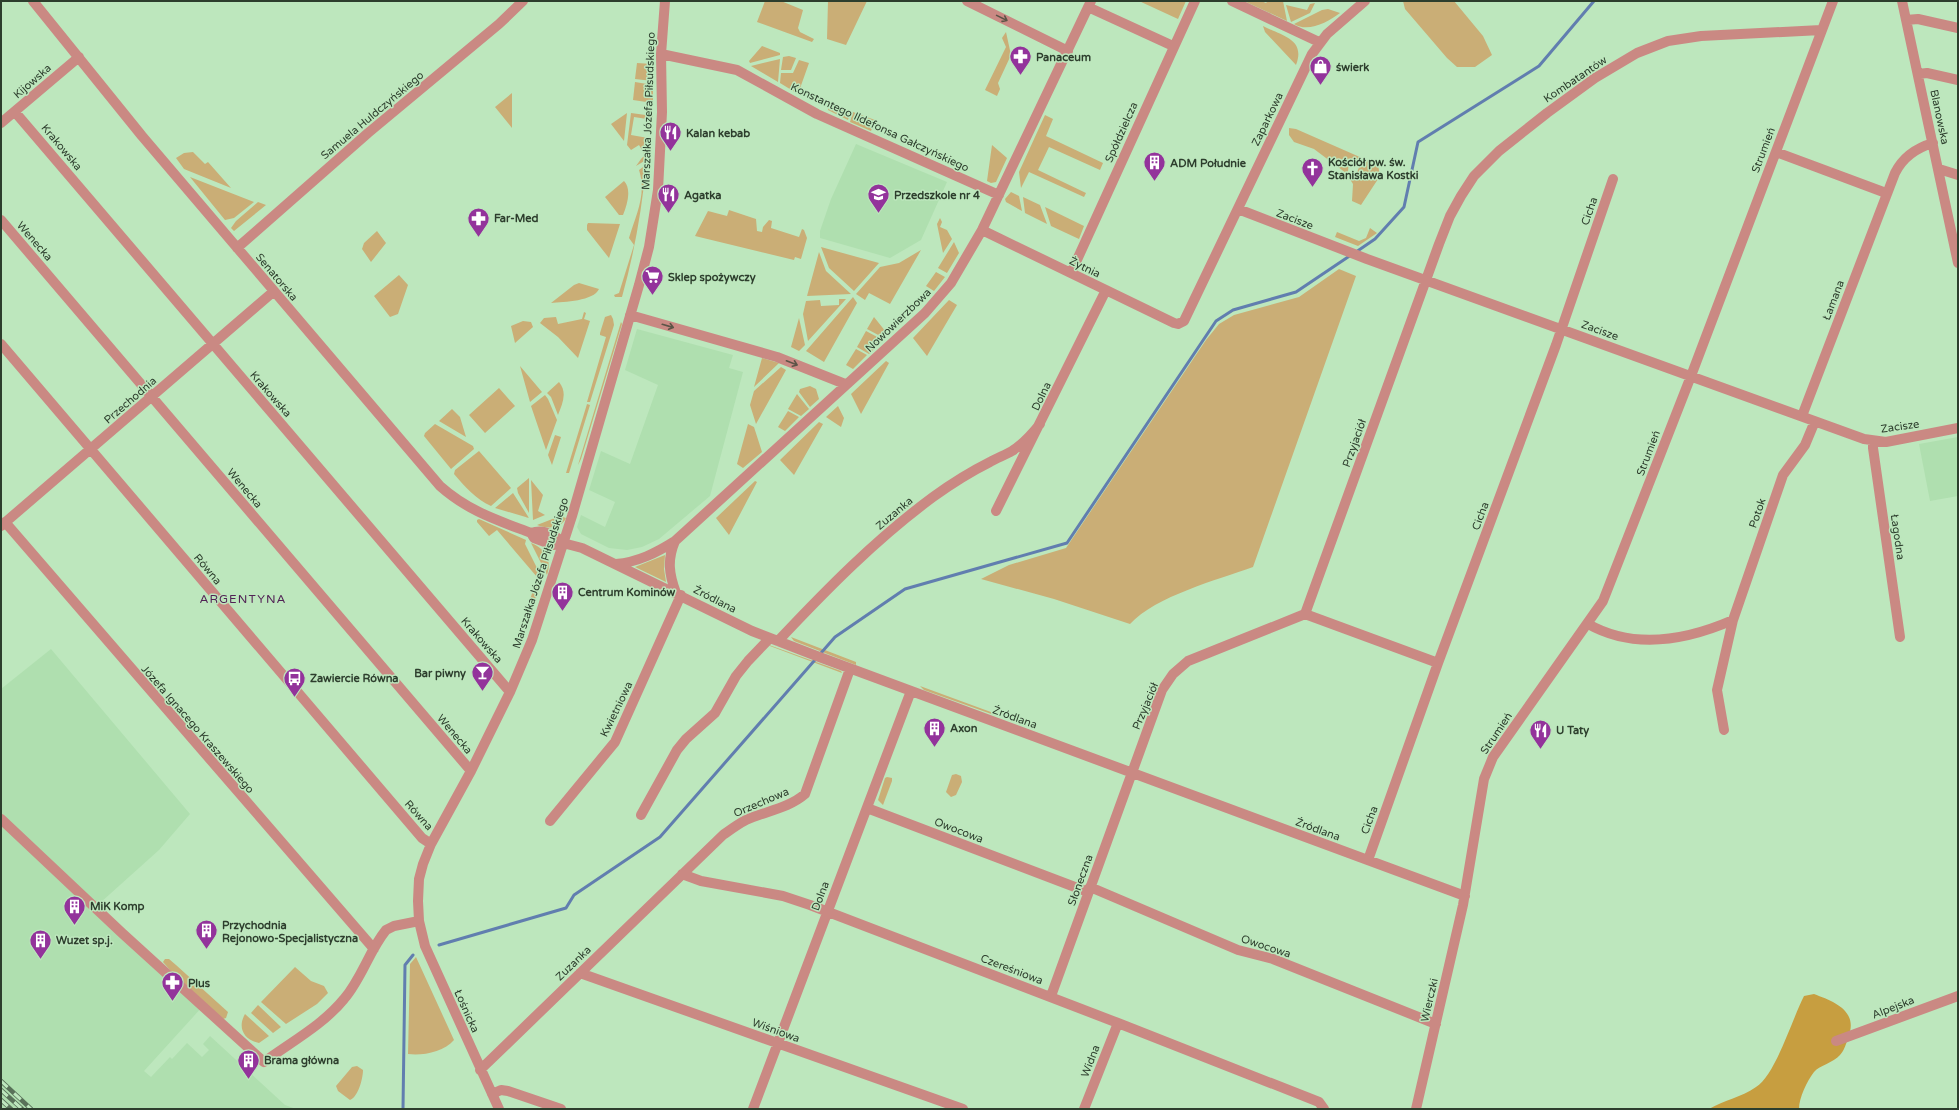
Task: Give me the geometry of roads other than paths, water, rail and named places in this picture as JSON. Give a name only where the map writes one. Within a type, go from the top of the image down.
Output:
[{"type":"street","name":"Senatorska","points":[[33,1],[237,248],[440,486],[465,506],[487,517],[531,533],[538,531],[557,536],[564,543]]},
{"type":"street","name":"Samuela Huldczyńskiego","points":[[237,248],[368,133],[500,24],[523,1]]},
{"type":"street","name":"Marszałka Józefa Piłsudskiego","points":[[419,921],[419,879],[431,844],[471,771],[510,692],[532,640],[564,543],[649,247],[658,190],[662,112],[661,54],[665,1]]},
{"type":"street","points":[[967,1],[1068,51]]},
{"type":"street","name":"Spółdzielcza","points":[[1071,273],[1173,46],[1195,1]]},
{"type":"street","points":[[1232,1],[1320,42]]},
{"type":"street","name":"Zaparkowa","points":[[1178,324],[1184,321],[1188,316],[1280,119],[1320,42],[1365,1]]},
{"type":"street","name":"Strumień","points":[[1465,896],[1484,779],[1488,767],[1493,757],[1603,601],[1691,376],[1833,1]]},
{"type":"street","name":"Blanowska","points":[[1902,1],[1958,263]]},
{"type":"street","points":[[1090,4],[1173,46]]},
{"type":"street","name":"Nowowierzbowa","points":[[616,564],[631,562],[653,555],[675,541],[845,384],[901,336],[943,293],[964,263],[982,230],[1090,4]]},
{"type":"street","points":[[1906,20],[1918,19],[1958,28]]},
{"type":"street","name":"Kombatantów","points":[[1425,280],[1450,216],[1474,176],[1499,151],[1547,112],[1595,78],[1637,53],[1668,41],[1700,36],[1821,30]]},
{"type":"street","name":"Konstantego Ildefonsa Gałczyńskiego","points":[[661,54],[737,70],[817,114],[999,195]]},
{"type":"street","name":"Kijowska","points":[[1,123],[78,57]]},
{"type":"street","points":[[1918,74],[1927,73],[1958,80]]},
{"type":"street","name":"Krakowska","points":[[15,112],[510,692]]},
{"type":"street","name":"Łamana","points":[[1802,416],[1895,172],[1903,160],[1916,150],[1933,143]]},
{"type":"street","points":[[1776,152],[1886,193]]},
{"type":"street","points":[[1938,169],[1958,174]]},
{"type":"street","name":"Cicha","points":[[1368,860],[1438,663],[1562,329],[1613,179]]},
{"type":"street","name":"Zacisze","points":[[1238,209],[1342,250],[1873,441],[1886,442],[1958,428]]},
{"type":"street","name":"Wenecka","points":[[1,220],[471,771]]},
{"type":"street","name":"Żytnia","points":[[982,230],[1178,324]]},
{"type":"street","name":"Przyjaciół","points":[[1131,772],[1162,690],[1173,674],[1188,661],[1305,614],[1425,280]]},
{"type":"street","name":"Dolna","points":[[996,512],[1106,290]]},
{"type":"street","name":"Przechodnia","points":[[3,524],[274,292]]},
{"type":"street","points":[[630,315],[777,357],[845,384]]},
{"type":"street","name":"Równa","points":[[1,344],[422,838],[431,844]]},
{"type":"street","name":"Potok","points":[[1724,730],[1717,690],[1733,620],[1783,475],[1806,445],[1815,421]]},
{"type":"street","name":"Zuzanka","points":[[641,815],[677,750],[686,739],[715,713],[736,676],[748,661],[774,640],[883,537],[917,509],[946,487],[1012,451],[1040,424]]},
{"type":"street","name":"Łagodna","points":[[1873,441],[1900,637]]},
{"type":"street","name":"Józefa Ignacego Kraszewskiego","points":[[3,524],[374,949]]},
{"type":"street","name":"Senatorska","points":[[531,533],[534,538],[542,542],[558,562]]},
{"type":"street","points":[[675,541],[670,556],[669,567],[679,594]]},
{"type":"street","points":[[542,542],[552,545],[564,543]]},
{"type":"street","name":"Źródlana","points":[[564,543],[582,548],[774,640],[1465,896]]},
{"type":"street","name":"Kwietniowa","points":[[550,821],[615,742],[679,594]]},
{"type":"street","points":[[1305,614],[1438,663]]},
{"type":"street","points":[[1588,624],[1616,637],[1654,639],[1684,637],[1709,630],[1733,620]]},
{"type":"street","name":"Orzechowa","points":[[682,874],[722,835],[732,828],[746,820],[799,800],[805,794],[850,669]]},
{"type":"street","name":"Dolna","points":[[753,1109],[911,691]]},
{"type":"street","name":"Słoneczna","points":[[1050,996],[1131,772]]},
{"type":"street","name":"Owocowa","points":[[867,808],[1089,889],[1238,950],[1273,959],[1436,1024]]},
{"type":"street","points":[[1,819],[122,934],[264,1062],[322,1020],[338,1006],[351,990],[386,930],[394,926],[419,921]]},
{"type":"street","name":"Zuzanka","points":[[480,1070],[682,874]]},
{"type":"street","name":"Czereśniowa","points":[[682,874],[701,881],[783,896],[827,912],[1118,1022],[1319,1102],[1324,1109]]},
{"type":"street","name":"Wierczki","points":[[1416,1109],[1465,896]]},
{"type":"street","name":"Łośnicka","points":[[419,921],[425,946],[499,1109]]},
{"type":"street","name":"Wiśniowa","points":[[580,973],[963,1109]]},
{"type":"street","name":"Alpejska","points":[[1836,1041],[1958,996]]},
{"type":"street","name":"Widna","points":[[1084,1109],[1118,1022]]},
{"type":"street","points":[[492,1094],[501,1090],[508,1090],[561,1109]]},
{"type":"waterway","points":[[1356,252],[1375,239],[1404,207],[1418,142],[1539,66],[1594,1]]},
{"type":"waterway","points":[[439,945],[566,908],[574,895],[660,837],[835,637],[905,589],[1067,543],[1216,321],[1233,310],[1296,292],[1351,255]]},
{"type":"waterway","points":[[403,1109],[405,965],[413,955]]},
{"type":"railway","points":[[1,1081],[31,1109]]},
{"type":"railway","points":[[1,1090],[22,1109]]},
{"type":"railway","points":[[1,1100],[11,1109]]},
{"type":"place","name":"Panaceum","points":[[1020,76]]},
{"type":"place","name":"świerk","points":[[1320,86]]},
{"type":"place","name":"Kalan kebab","points":[[671,152]]},
{"type":"place","name":"ADM Południe","points":[[1155,182]]},
{"type":"place","name":"Kościół pw. św. Stanisława Kostki","points":[[1313,188]]},
{"type":"place","name":"Agatka","points":[[669,214]]},
{"type":"place","name":"Przedszkole nr 4","points":[[879,214]]},
{"type":"place","name":"Far-Med","points":[[478,238]]},
{"type":"place","name":"Sklep spożywczy","points":[[653,296]]},
{"type":"place","name":"Centrum Kominów","points":[[562,612]]},
{"type":"place","name":"Bar piwny","points":[[482,692]]},
{"type":"place","name":"Zawiercie Równa","points":[[295,698]]},
{"type":"place","name":"Axon","points":[[935,748]]},
{"type":"place","name":"U Taty","points":[[1540,750]]},
{"type":"place","name":"MiK Komp","points":[[74,926]]},
{"type":"place","name":"Przychodnia Rejonowo-Specjalistyczna","points":[[206,950]]},
{"type":"place","name":"Wuzet sp.j.","points":[[40,960]]},
{"type":"place","name":"Plus","points":[[173,1002]]},
{"type":"place","name":"Brama główna","points":[[249,1080]]},
{"type":"district","name":"ARGENTYNA","points":[[243,599]]}]
